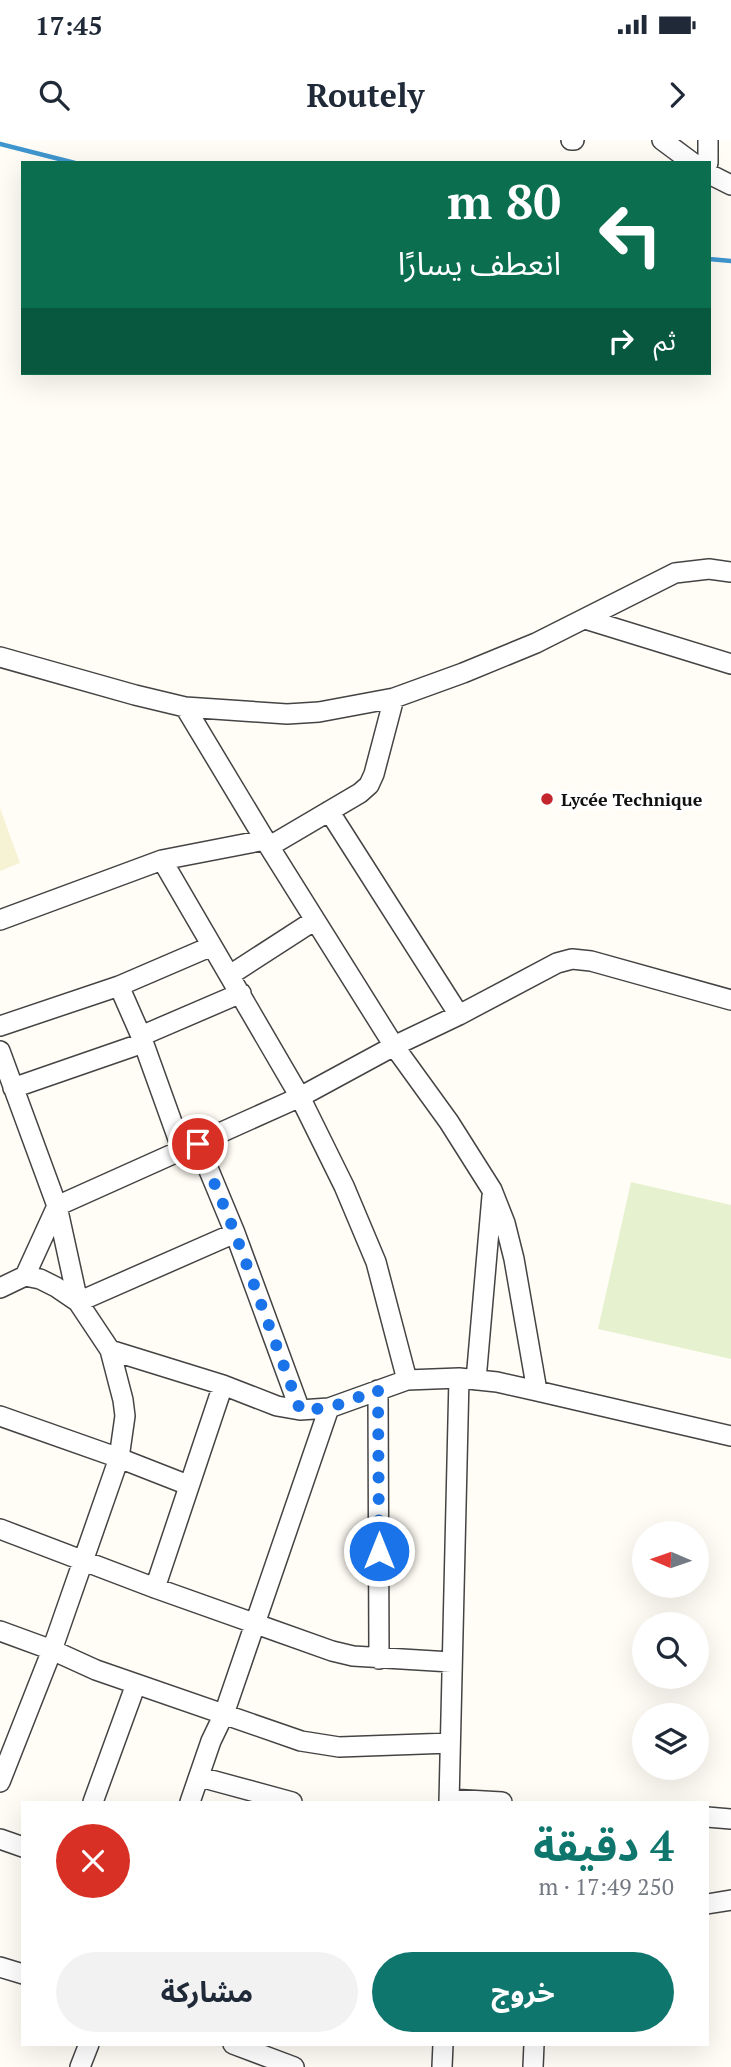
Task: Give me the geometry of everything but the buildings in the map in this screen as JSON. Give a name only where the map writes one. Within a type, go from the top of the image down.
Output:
[{"type":"street","points":[[662,140],[690,161]]},
{"type":"street","points":[[708,140],[708,161]]},
{"type":"street","points":[[711,175],[731,185]]},
{"type":"street","points":[[0,657],[185,707],[287,714],[319,712],[394,698],[463,673],[585,619],[675,573],[709,569],[731,572]]},
{"type":"street","points":[[585,619],[731,664]]},
{"type":"street","points":[[0,920],[120,873],[162,860],[267,843],[330,811],[369,785],[394,698]]},
{"type":"street","points":[[185,707],[394,1046],[449,1122],[492,1190],[505,1223],[514,1259],[537,1391]]},
{"type":"street","points":[[330,811],[459,1015]]},
{"type":"street","points":[[162,860],[300,1097],[344,1186],[376,1262],[407,1380]]},
{"type":"street","points":[[230,975],[315,920]]},
{"type":"street","points":[[0,1026],[119,986],[212,946]]},
{"type":"street","points":[[24,1276],[57,1206],[300,1097],[556,963],[572,959],[608,964],[660,982],[731,1000]]},
{"type":"street","points":[[119,986],[190,1147],[235,1233],[300,1410]]},
{"type":"street","points":[[13,1088],[142,1040],[241,993]]},
{"type":"street","points":[[0,1051],[57,1206],[78,1302]]},
{"type":"street","points":[[449,1801],[451,1662],[468,1379],[492,1190]]},
{"type":"street","points":[[78,1302],[235,1233]]},
{"type":"street","points":[[0,1288],[24,1276],[40,1279],[57,1287],[78,1302],[110,1350],[124,1408],[124,1430],[119,1458],[52,1650],[7,1742],[0,1782]]},
{"type":"street","points":[[110,1350],[223,1385],[277,1406],[300,1410],[329,1408],[407,1380],[468,1379],[537,1391],[731,1436]]},
{"type":"street","points":[[155,1588],[223,1385]]},
{"type":"street","points":[[378,1390],[379,1658]]},
{"type":"street","points":[[190,1801],[211,1741],[224,1714],[329,1408]]},
{"type":"street","points":[[0,1416],[188,1485]]},
{"type":"street","points":[[0,1529],[155,1588],[342,1654],[451,1662]]},
{"type":"street","points":[[0,1631],[52,1650],[73,1661],[301,1741],[322,1745],[450,1742]]},
{"type":"street","points":[[93,1801],[136,1684]]},
{"type":"street","points":[[200,1777],[288,1801]]},
{"type":"street","points":[[709,1817],[731,1819]]},
{"type":"street","points":[[0,1839],[21,1846]]},
{"type":"street","points":[[709,1904],[731,1900]]},
{"type":"street","points":[[0,1967],[21,1973]]},
{"type":"street","points":[[80,2067],[88,2046]]},
{"type":"street","points":[[236,2046],[259,2060],[294,2067]]},
{"type":"street","points":[[442,2067],[443,2046]]},
{"type":"street","points":[[533,2067],[534,2046]]},
{"type":"shaded area","points":[[0,808],[20,863],[0,871]]},
{"type":"green space","points":[[631,1182],[731,1205],[731,1359],[598,1329]]},
{"type":"waterway","points":[[0,144],[67,161]]},
{"type":"waterway","points":[[711,259],[731,261]]},
{"type":"place","name":"Lycée Technique","points":[[547,799]]},
{"type":"route","points":[[198,1144],[235,1233],[300,1410],[329,1408],[378,1390],[379,1551]]}]
